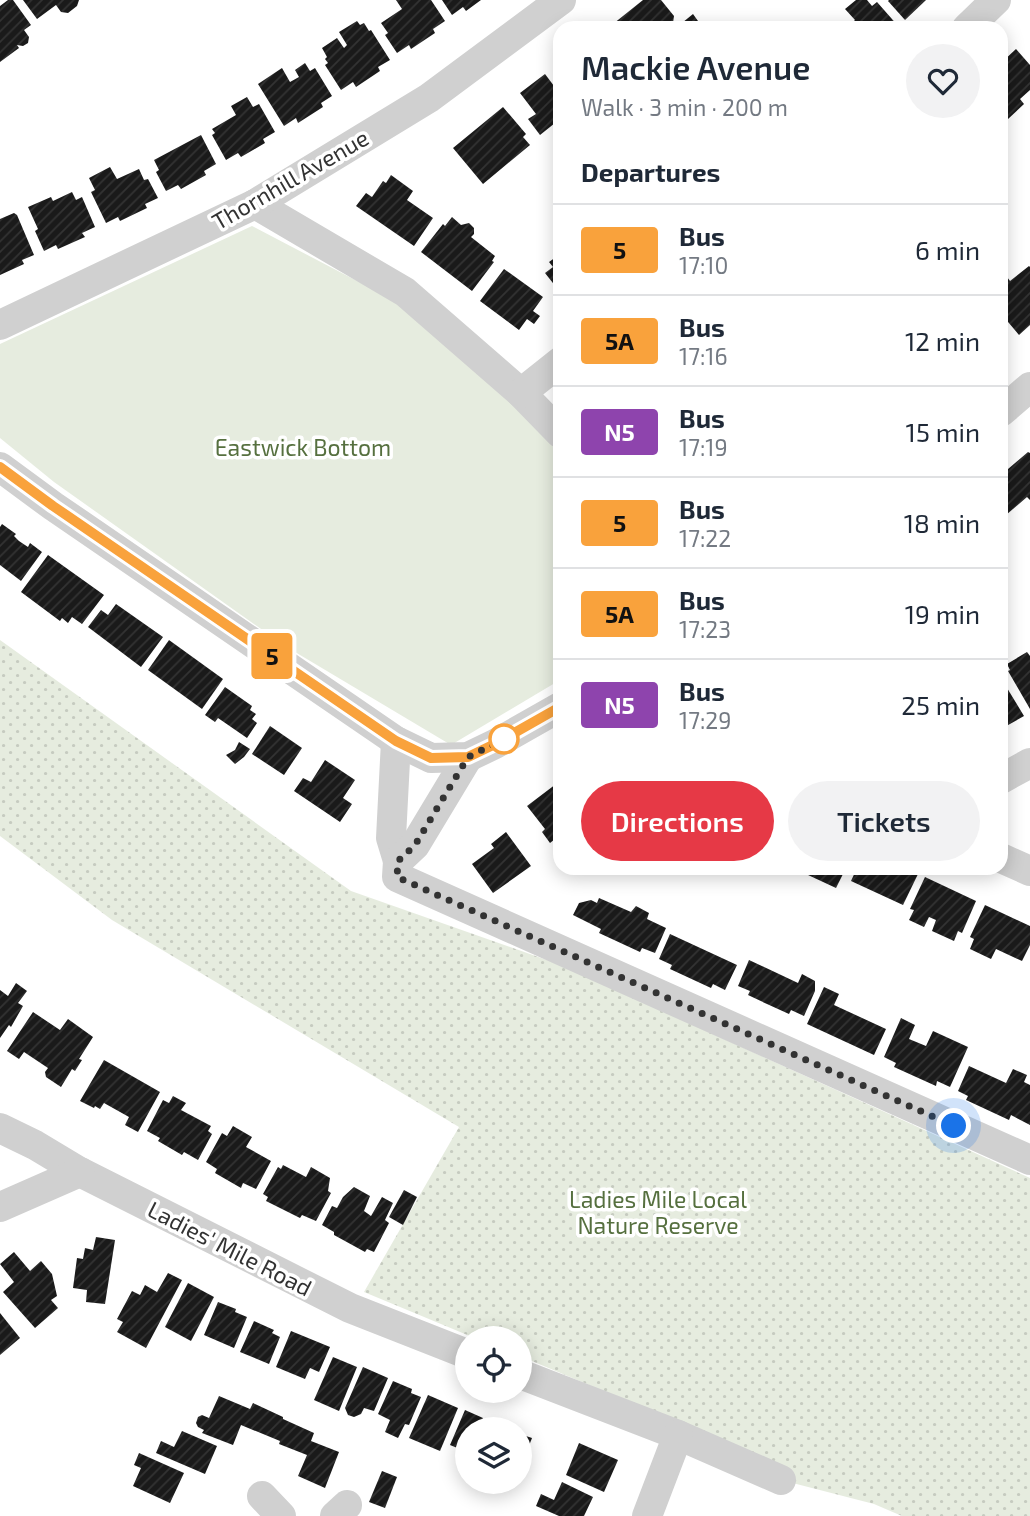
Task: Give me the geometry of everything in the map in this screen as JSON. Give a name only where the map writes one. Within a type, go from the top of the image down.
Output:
[{"type":"street","name":"Thornhill Avenue","points":[[0,325],[254,204],[429,98],[561,0]]},
{"type":"street","points":[[974,21],[996,0]]},
{"type":"street","points":[[254,204],[405,292],[522,393],[553,426]]},
{"type":"street","points":[[522,393],[553,368]]},
{"type":"street","points":[[1008,406],[1030,387]]},
{"type":"street","points":[[0,467],[396,741],[431,758],[468,757],[553,711]]},
{"type":"street","points":[[396,741],[391,838],[398,861],[397,877],[1030,1160]]},
{"type":"street","points":[[398,861],[415,845],[468,757]]},
{"type":"street","points":[[1008,775],[1030,763]]},
{"type":"street","name":"Ladies' Mile Road","points":[[0,1128],[80,1172],[350,1308],[455,1349]]},
{"type":"street","points":[[1,1200],[80,1172]]},
{"type":"street","points":[[532,1379],[678,1435],[781,1480]]},
{"type":"street","points":[[647,1516],[678,1435]]},
{"type":"green space","name":"Eastwick Bottom","points":[[252,226],[403,305],[553,443],[553,684],[451,745],[285,646],[54,482],[0,438],[0,344]]},
{"type":"green space","name":"Ladies Mile Local Nature Reserve","points":[[0,640],[351,891],[561,965],[1030,1178],[1030,1516],[902,1516],[874,1504],[781,1480],[784,1467],[532,1361],[532,1326],[455,1326],[455,1330],[364,1292],[459,1127],[112,920],[0,836]]},
{"type":"building","points":[[13,0],[31,25],[24,30],[29,37],[28,43],[17,45],[19,48],[0,62],[0,6]]},
{"type":"building","points":[[23,0],[79,0],[77,6],[68,13],[61,12],[56,5],[37,19]]},
{"type":"building","points":[[396,0],[431,0],[445,21],[433,29],[435,33],[411,49],[409,45],[397,53],[385,35],[388,33],[381,23],[402,9]]},
{"type":"building","points":[[442,0],[481,0],[466,11],[463,7],[452,15]]},
{"type":"building","points":[[643,0],[661,0],[674,16],[673,21],[617,21]]},
{"type":"building","points":[[856,0],[867,0],[872,6],[877,2],[894,21],[854,21],[845,9]]},
{"type":"building","points":[[889,0],[926,0],[905,20]]},
{"type":"building","points":[[693,14],[698,21],[684,21]]},
{"type":"building","points":[[357,21],[360,25],[364,23],[369,31],[371,30],[390,60],[378,67],[380,71],[356,87],[353,82],[341,90],[325,65],[328,63],[325,59],[327,57],[322,48],[337,38],[344,48],[347,45],[339,32]]},
{"type":"building","points":[[1016,49],[1030,65],[1030,90],[1020,99],[1024,104],[1008,119],[1008,56]]},
{"type":"building","points":[[305,63],[310,71],[315,68],[332,96],[321,103],[323,107],[298,123],[296,118],[284,126],[258,84],[282,68],[290,82],[299,77],[295,70]]},
{"type":"building","points":[[545,74],[553,85],[553,125],[540,135],[528,119],[536,114],[520,93]]},
{"type":"building","points":[[247,97],[253,107],[259,104],[275,132],[263,139],[265,143],[241,157],[238,153],[226,160],[212,135],[215,133],[212,129],[236,115],[231,106]]},
{"type":"building","points":[[503,107],[526,134],[523,137],[530,145],[483,184],[453,148]]},
{"type":"building","points":[[201,135],[216,164],[204,171],[206,175],[181,189],[178,185],[166,191],[156,172],[159,170],[154,160]]},
{"type":"building","points":[[110,167],[117,179],[139,169],[158,198],[145,204],[147,208],[120,221],[118,217],[106,223],[91,192],[95,190],[89,178]]},
{"type":"building","points":[[391,175],[413,191],[407,200],[433,218],[414,246],[356,206],[366,193],[372,197],[383,181],[386,183]]},
{"type":"building","points":[[72,192],[76,200],[82,197],[95,227],[82,233],[85,237],[58,249],[56,245],[44,251],[28,207],[51,197],[53,201]]},
{"type":"building","points":[[14,213],[34,255],[22,260],[24,264],[0,275],[0,219]]},
{"type":"building","points":[[452,217],[461,225],[469,223],[474,228],[471,237],[495,256],[492,261],[494,262],[472,291],[421,252]]},
{"type":"building","points":[[553,267],[553,283],[545,273]]},
{"type":"building","points":[[1030,267],[1030,325],[1019,335],[1008,322],[1008,278],[1010,281]]},
{"type":"building","points":[[504,269],[543,297],[533,311],[540,316],[534,324],[527,319],[519,330],[480,301]]},
{"type":"building","points":[[1030,453],[1030,500],[1027,497],[1008,513],[1008,469]]},
{"type":"building","points":[[2,524],[16,534],[14,536],[19,541],[28,547],[30,543],[42,552],[21,581],[0,565]]},
{"type":"building","points":[[48,555],[104,595],[82,624],[72,617],[68,623],[62,618],[60,621],[21,592]]},
{"type":"building","points":[[116,604],[163,637],[141,667],[88,627],[101,610],[108,615]]},
{"type":"building","points":[[169,640],[223,679],[202,709],[148,670]]},
{"type":"building","points":[[1027,652],[1030,656],[1030,709],[1008,671],[1008,663]]},
{"type":"building","points":[[225,687],[252,706],[250,710],[256,714],[252,719],[257,723],[247,738],[218,718],[215,722],[205,715]]},
{"type":"building","points":[[1008,690],[1024,716],[1008,725]]},
{"type":"building","points":[[270,726],[302,748],[284,775],[252,754]]},
{"type":"building","points":[[239,742],[250,749],[235,764],[226,755],[235,750]]},
{"type":"building","points":[[325,760],[355,780],[343,798],[352,804],[340,822],[294,791],[303,778],[311,782]]},
{"type":"building","points":[[553,786],[553,841],[550,843],[542,832],[545,829],[527,806]]},
{"type":"building","points":[[506,832],[531,866],[493,893],[472,864],[494,848],[491,844]]},
{"type":"building","points":[[808,875],[842,875],[836,888]]},
{"type":"building","points":[[854,875],[918,875],[903,905],[851,881]]},
{"type":"building","points":[[925,877],[976,901],[962,933],[958,931],[954,941],[932,931],[936,920],[929,917],[924,927],[909,920],[914,910],[910,909]]},
{"type":"building","points":[[599,898],[631,912],[636,906],[649,913],[647,919],[666,928],[655,953],[642,948],[640,952],[599,933],[601,929],[573,915],[579,903],[591,900],[597,903]]},
{"type":"building","points":[[985,905],[1030,926],[1030,945],[1022,961],[996,949],[991,959],[970,949],[974,939],[970,937]]},
{"type":"building","points":[[670,934],[737,965],[725,990],[713,984],[711,988],[670,969],[672,965],[659,959]]},
{"type":"building","points":[[749,960],[798,983],[802,974],[815,981],[815,991],[804,1016],[791,1010],[789,1014],[748,995],[750,991],[738,986]]},
{"type":"building","points":[[16,983],[27,991],[18,1003],[23,1006],[11,1027],[9,1025],[0,1038],[0,990],[8,996]]},
{"type":"building","points":[[824,987],[839,994],[834,1005],[886,1029],[874,1055],[807,1024]]},
{"type":"building","points":[[33,1012],[60,1030],[68,1019],[93,1037],[75,1071],[72,1069],[61,1087],[46,1077],[48,1068],[24,1052],[19,1059],[7,1051]]},
{"type":"building","points":[[901,1018],[915,1025],[909,1039],[926,1046],[933,1031],[968,1047],[950,1087],[937,1081],[936,1086],[894,1067],[896,1063],[884,1057]]},
{"type":"building","points":[[104,1060],[160,1092],[138,1132],[125,1125],[129,1117],[104,1103],[100,1109],[80,1101]]},
{"type":"building","points":[[969,1066],[1006,1083],[1013,1069],[1027,1075],[1024,1082],[1030,1085],[1030,1125],[1011,1115],[1009,1120],[966,1100],[968,1096],[958,1091]]},
{"type":"building","points":[[173,1096],[186,1103],[181,1110],[211,1126],[208,1131],[212,1134],[198,1160],[184,1152],[182,1155],[147,1131],[163,1100],[169,1103]]},
{"type":"building","points":[[233,1126],[252,1137],[246,1147],[271,1161],[256,1189],[243,1183],[241,1188],[215,1173],[217,1169],[206,1162],[222,1133],[227,1136]]},
{"type":"building","points":[[283,1165],[306,1177],[311,1167],[330,1178],[328,1191],[331,1193],[316,1221],[302,1215],[300,1218],[266,1201],[268,1197],[263,1194],[278,1167],[281,1169]]},
{"type":"building","points":[[354,1187],[370,1196],[364,1211],[371,1216],[382,1197],[393,1203],[385,1220],[389,1223],[374,1252],[367,1249],[365,1252],[322,1225],[332,1206],[337,1208],[343,1197]]},
{"type":"building","points":[[404,1190],[417,1197],[403,1225],[389,1217]]},
{"type":"building","points":[[96,1237],[115,1240],[105,1304],[86,1302],[87,1290],[73,1288],[77,1258],[83,1259],[85,1248],[93,1250]]},
{"type":"building","points":[[14,1252],[30,1271],[41,1261],[52,1274],[57,1296],[51,1300],[58,1308],[35,1328],[3,1292],[14,1282],[0,1264]]},
{"type":"building","points":[[168,1273],[182,1280],[146,1348],[117,1332],[123,1322],[117,1319],[132,1291],[140,1295],[145,1285],[157,1292]]},
{"type":"building","points":[[188,1283],[214,1297],[191,1341],[165,1327]]},
{"type":"building","points":[[218,1302],[247,1317],[234,1348],[204,1335]]},
{"type":"building","points":[[0,1313],[20,1338],[0,1355]]},
{"type":"building","points":[[254,1321],[274,1330],[272,1333],[280,1337],[269,1364],[240,1352]]},
{"type":"building","points":[[291,1331],[330,1347],[319,1372],[310,1368],[305,1379],[276,1367]]},
{"type":"building","points":[[333,1357],[357,1367],[339,1411],[314,1400]]},
{"type":"building","points":[[363,1367],[388,1378],[374,1411],[364,1408],[361,1414],[354,1417],[348,1415],[345,1408]]},
{"type":"building","points":[[393,1381],[412,1389],[411,1393],[421,1397],[409,1425],[405,1424],[398,1438],[385,1432],[390,1420],[378,1414]]},
{"type":"building","points":[[428,1395],[458,1408],[440,1451],[409,1438]]},
{"type":"building","points":[[219,1396],[250,1409],[253,1403],[283,1417],[314,1433],[311,1441],[339,1452],[325,1488],[298,1476],[307,1455],[279,1444],[280,1441],[241,1425],[233,1445],[202,1433],[204,1430],[196,1423],[198,1417],[202,1415],[209,1418]]},
{"type":"building","points":[[465,1410],[481,1417],[462,1417]]},
{"type":"building","points":[[182,1431],[217,1446],[205,1474],[156,1453],[161,1441],[174,1447]]},
{"type":"building","points":[[455,1433],[455,1447],[450,1445]]},
{"type":"building","points":[[579,1443],[618,1460],[604,1492],[566,1475]]},
{"type":"building","points":[[139,1453],[184,1473],[170,1503],[133,1486],[141,1468],[134,1465]]},
{"type":"building","points":[[382,1471],[397,1477],[385,1508],[369,1502]]},
{"type":"building","points":[[562,1482],[593,1497],[584,1516],[559,1516],[536,1506],[541,1494],[554,1500]]},
{"type":"bus line","name":"5","points":[[0,467],[396,741],[431,758],[468,757],[553,711]]},
{"type":"route","points":[[504,739],[468,757],[415,845],[398,861],[397,877],[954,1126]]}]
